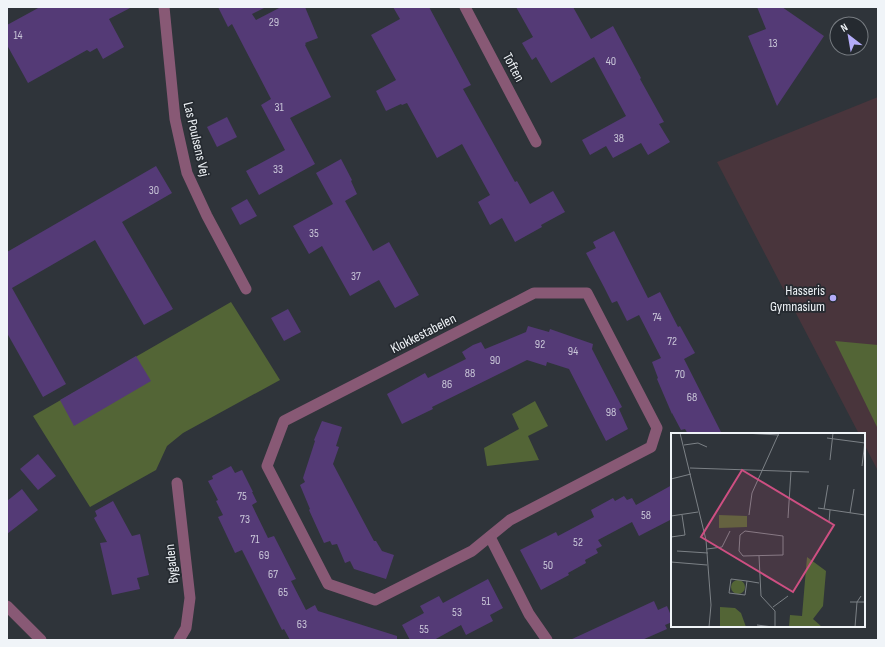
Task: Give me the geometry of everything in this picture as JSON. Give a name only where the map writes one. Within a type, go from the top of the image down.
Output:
[{"type":"street","name":"Las Poulsens Vej","points":[[164,7],[175,119],[187,173],[207,216],[246,289]]},
{"type":"street","name":"Toften","points":[[465,7],[536,142]]},
{"type":"street","name":"Klokkestabelen","points":[[534,293],[587,293],[657,428],[651,447],[510,520],[490,537],[472,551],[375,600],[328,584],[267,466],[284,421],[534,293]]},
{"type":"street","name":"Bygaden","points":[[177,483],[190,598],[186,628],[179,640]]},
{"type":"street","points":[[490,537],[529,614],[547,640]]},
{"type":"street","points":[[7,606],[40,640]]},
{"type":"shaded area","name":"Hasseris Gymnasium","points":[[878,97],[878,471],[865,446],[865,433],[858,433],[717,162]]},
{"type":"green space","points":[[231,302],[280,380],[183,433],[167,446],[156,470],[90,507],[33,416]]},
{"type":"green space","points":[[835,341],[878,345],[878,429]]},
{"type":"green space","points":[[535,401],[548,426],[528,436],[539,460],[487,466],[484,448],[519,429],[512,414]]},
{"type":"building","points":[[40,7],[132,7],[109,19],[124,47],[103,59],[97,48],[90,52],[87,50],[28,83],[7,45],[7,25]]},
{"type":"building","points":[[218,7],[266,7],[252,14],[256,20],[281,7],[305,7],[318,38],[305,43],[305,45],[331,97],[290,118],[315,164],[259,195],[246,171],[285,150],[261,105],[271,99],[232,24],[228,27]]},
{"type":"building","points":[[393,7],[429,7],[471,85],[463,89],[515,182],[517,181],[530,204],[553,191],[565,212],[541,225],[542,227],[515,242],[502,218],[490,225],[478,202],[490,195],[462,144],[437,158],[407,103],[401,104],[386,111],[376,91],[396,80],[371,35],[400,19]]},
{"type":"building","points":[[516,7],[573,7],[591,39],[613,26],[664,122],[659,124],[670,142],[648,155],[641,143],[613,158],[606,146],[590,155],[582,140],[626,116],[594,57],[551,83],[536,57],[532,60],[522,43],[533,37]]},
{"type":"building","points":[[757,7],[782,7],[824,36],[777,106],[748,36],[766,29]]},
{"type":"building","points":[[227,117],[237,137],[217,147],[207,127]]},
{"type":"building","points":[[341,159],[352,180],[351,181],[357,194],[345,201],[373,251],[389,242],[419,295],[395,308],[379,280],[350,296],[322,246],[309,254],[293,226],[333,204],[316,173]]},
{"type":"building","points":[[156,166],[172,193],[122,222],[173,309],[144,325],[95,240],[12,288],[66,384],[43,397],[7,333],[7,252]]},
{"type":"building","points":[[247,199],[257,216],[240,225],[231,208]]},
{"type":"building","points":[[614,231],[648,298],[660,292],[678,327],[680,326],[695,353],[684,359],[721,433],[687,433],[685,429],[681,430],[672,414],[657,379],[658,378],[652,362],[661,358],[639,315],[627,321],[617,301],[612,303],[586,253],[596,248],[593,242]]},
{"type":"building","points":[[288,309],[301,332],[284,341],[271,318]]},
{"type":"building","points":[[528,326],[549,332],[550,329],[593,344],[592,349],[622,407],[619,409],[628,429],[606,441],[569,369],[547,362],[546,366],[527,360],[432,407],[433,409],[402,424],[387,394],[425,373],[428,378],[466,359],[462,352],[473,345],[481,342],[485,349],[526,332]]},
{"type":"building","points":[[136,356],[151,381],[74,426],[60,400]]},
{"type":"building","points":[[322,421],[342,427],[336,446],[339,447],[333,464],[374,541],[376,541],[382,551],[394,555],[386,579],[354,569],[350,561],[345,563],[337,544],[332,545],[330,541],[324,543],[309,510],[310,509],[300,485],[305,482],[303,478],[315,441],[314,440]]},
{"type":"building","points":[[38,454],[56,476],[38,490],[20,469]]},
{"type":"building","points":[[231,466],[235,473],[242,470],[257,502],[252,505],[268,538],[274,536],[296,579],[291,581],[306,610],[315,605],[318,611],[397,636],[397,640],[290,640],[284,629],[282,630],[242,550],[235,553],[218,517],[223,515],[216,501],[218,500],[208,481],[213,479],[212,476]]},
{"type":"building","points":[[671,486],[671,520],[639,536],[632,522],[598,540],[602,546],[596,549],[598,553],[585,560],[586,563],[568,573],[569,575],[541,590],[520,550],[556,532],[558,536],[594,517],[591,510],[613,498],[615,501],[624,496],[627,500],[632,498],[636,505]]},
{"type":"building","points":[[22,489],[38,510],[7,534],[7,501]]},
{"type":"building","points":[[113,501],[132,536],[140,534],[149,575],[137,578],[140,589],[112,595],[100,543],[107,542],[94,518],[97,516],[95,511]]},
{"type":"building","points":[[488,579],[503,608],[490,615],[493,621],[466,635],[461,625],[434,640],[410,640],[402,625],[424,613],[420,606],[439,596],[443,603]]},
{"type":"building","points":[[654,601],[658,610],[667,606],[671,616],[671,622],[665,625],[667,629],[642,640],[570,640]]},
{"type":"place","name":"Hasseris Gymnasium","points":[[833,298]]}]
